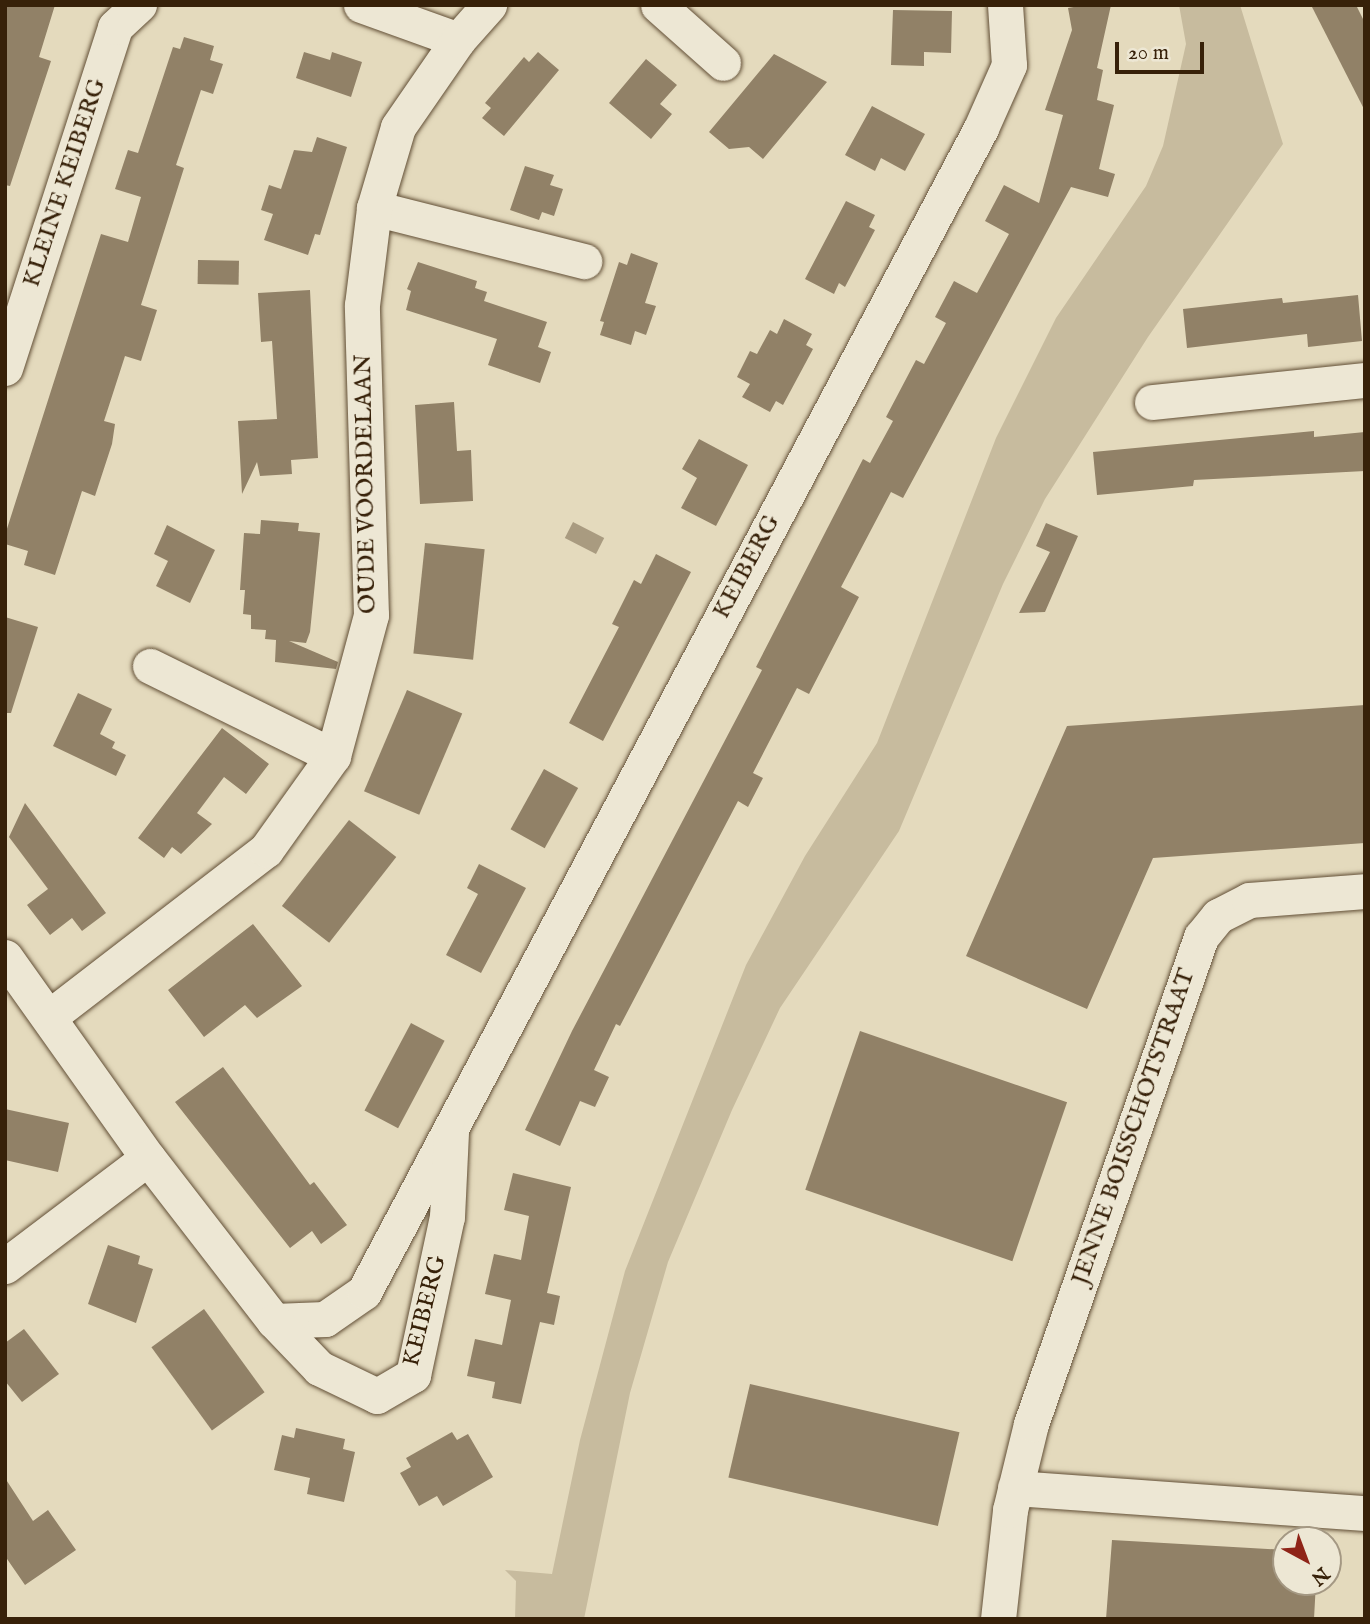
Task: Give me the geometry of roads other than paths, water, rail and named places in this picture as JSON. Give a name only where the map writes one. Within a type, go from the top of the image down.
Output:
[{"type":"street","name":"KLEINE KEIBERG","points":[[5,368],[115,27],[139,5]]},
{"type":"street","points":[[361,5],[458,40]]},
{"type":"street","name":"OUDE VOORDELAAN","points":[[49,1017],[266,850],[333,755],[371,615],[362,304],[374,208],[398,127],[458,40],[489,5]]},
{"type":"street","points":[[658,5],[723,63]]},
{"type":"street","name":"KEIBERG","points":[[274,1321],[325,1320],[363,1292],[981,128],[1009,65],[1005,5]]},
{"type":"street","points":[[374,208],[584,261]]},
{"type":"street","points":[[1152,402],[1365,380]]},
{"type":"street","points":[[150,666],[333,755]]},
{"type":"street","name":"JENNE BOISSCHOTSTRAAT","points":[[998,1619],[1015,1488],[1043,1387],[1201,937],[1218,916],[1249,900],[1365,891]]},
{"type":"street","points":[[5,957],[49,1017]]},
{"type":"street","name":"KEIBERG","points":[[49,1017],[148,1158],[274,1321],[319,1368],[377,1396],[412,1375],[447,1217],[452,1120]]},
{"type":"street","points":[[5,1266],[148,1158]]},
{"type":"street","points":[[1015,1488],[1365,1513]]}]
